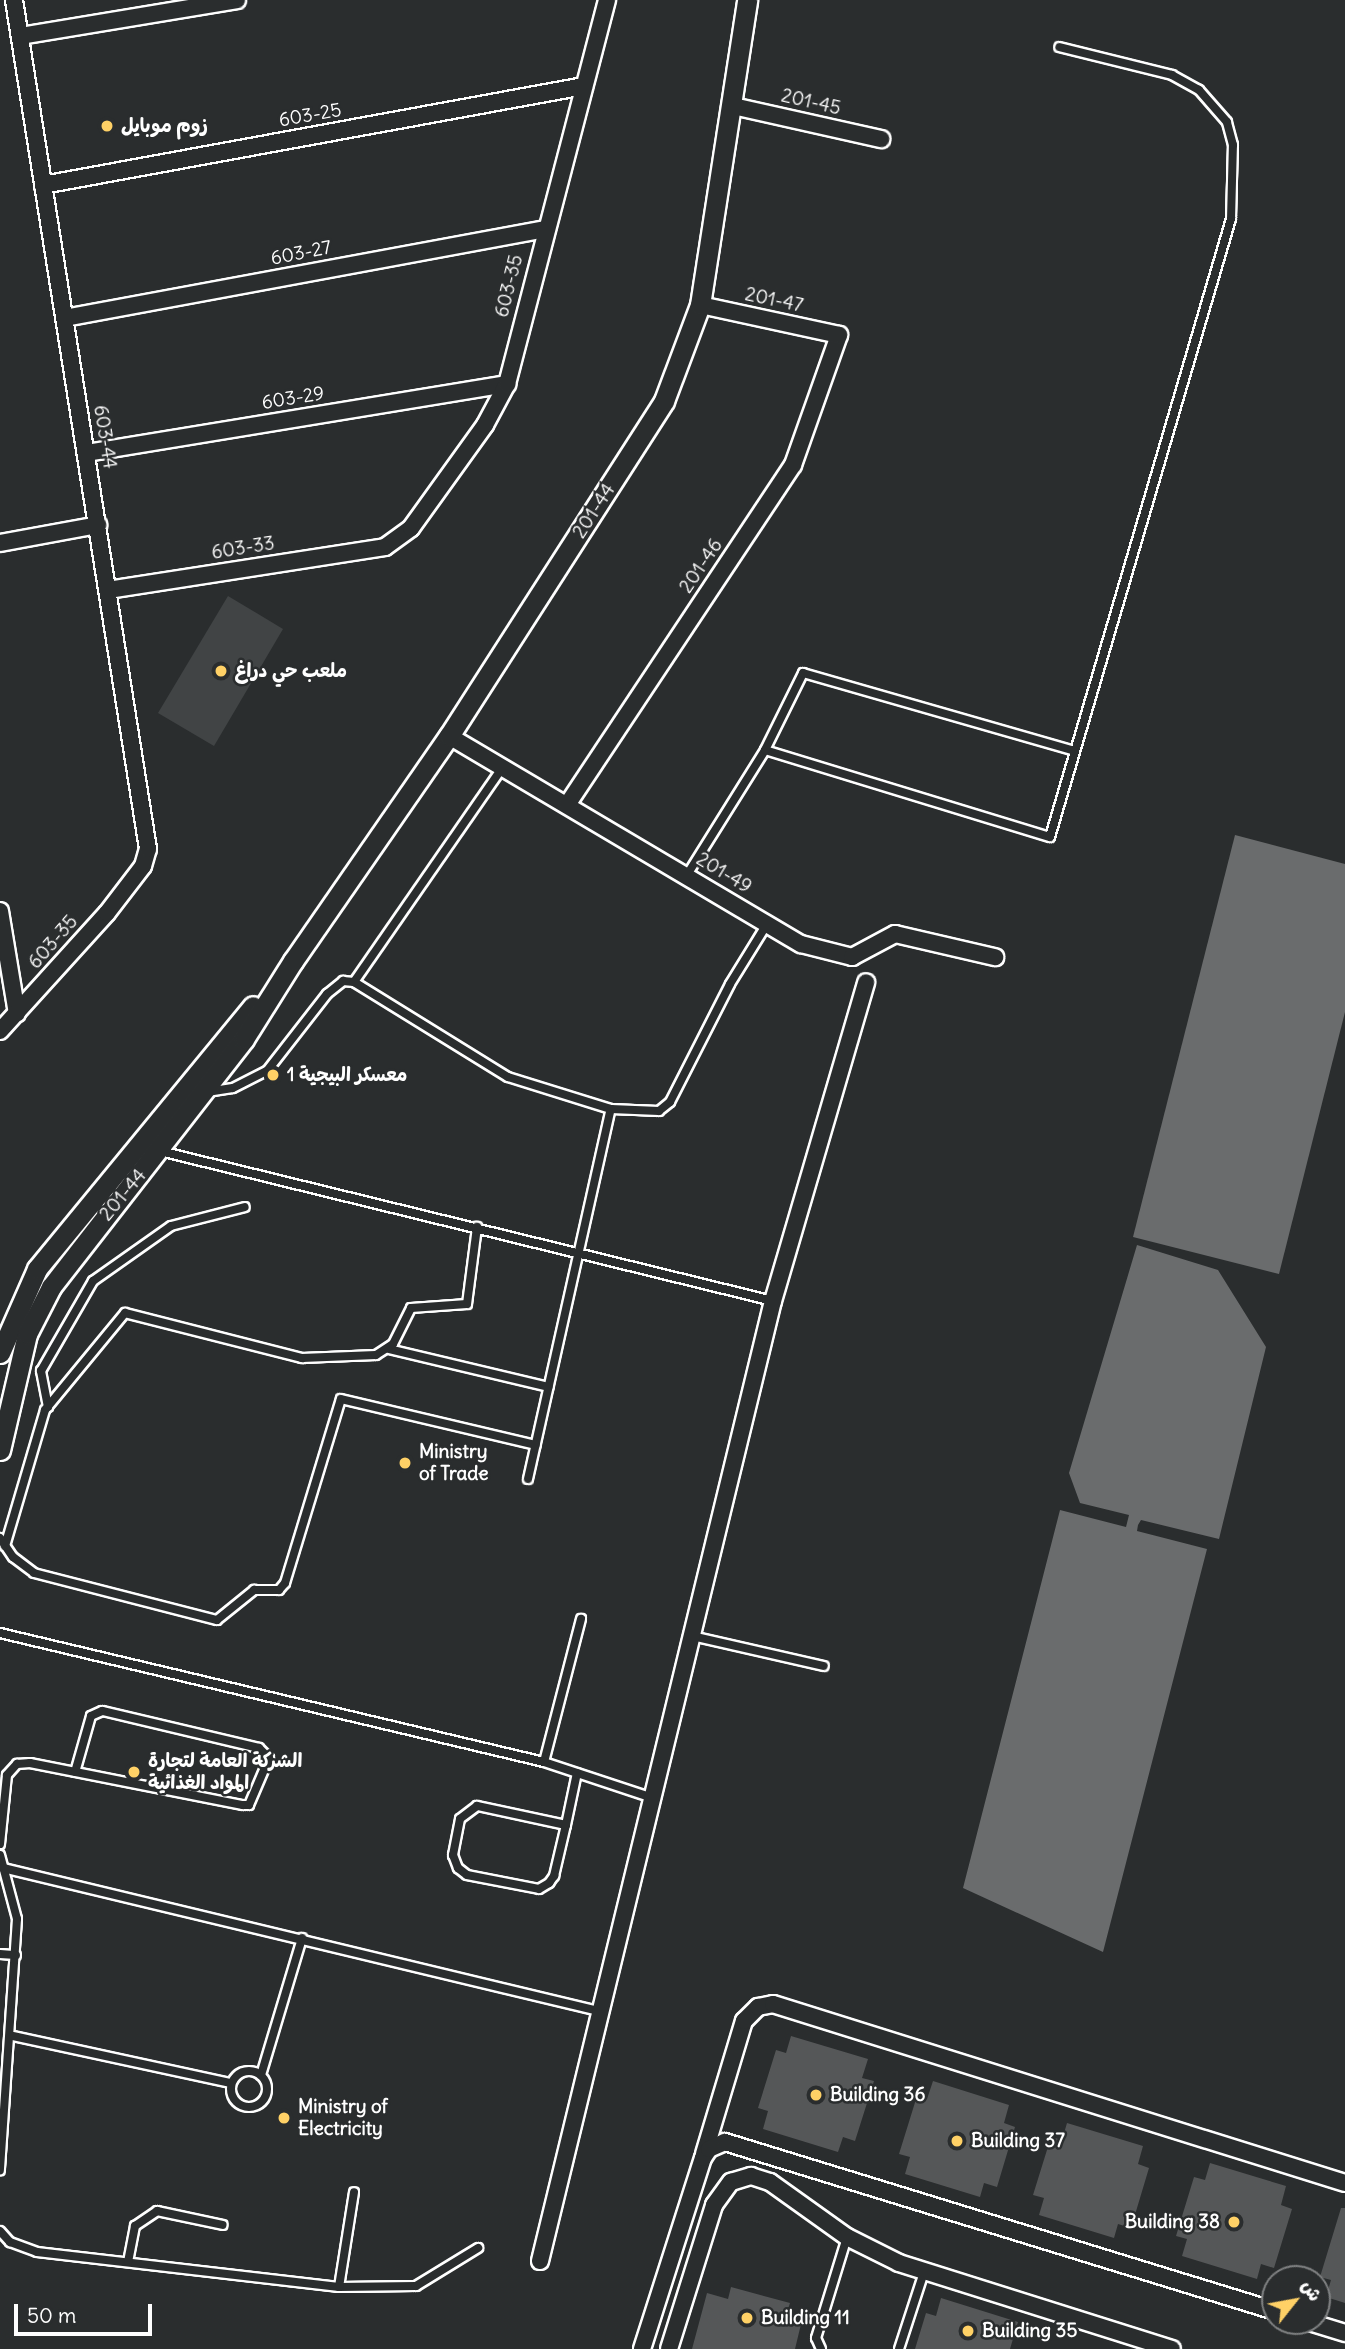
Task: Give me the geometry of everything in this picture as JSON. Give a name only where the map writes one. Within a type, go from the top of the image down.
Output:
[{"type":"street","name":"603-44","points":[[14,0],[147,830],[148,849],[135,878]]},
{"type":"street","points":[[20,36],[237,0]]},
{"type":"street","name":"603-35","points":[[385,547],[398,540],[427,507],[485,425],[507,384],[544,229],[607,0]]},
{"type":"street","name":"201-44","points":[[12,1330],[51,1287],[79,1248],[160,1152],[204,1093],[449,736],[664,401],[700,306],[733,106],[747,0]]},
{"type":"street","name":"603-25","points":[[43,185],[583,86]]},
{"type":"street","name":"201-45","points":[[733,106],[881,139]]},
{"type":"street","name":"603-27","points":[[65,318],[544,229]]},
{"type":"street","name":"201-47","points":[[700,306],[839,335]]},
{"type":"street","name":"201-46","points":[[567,805],[793,466],[839,335]]},
{"type":"street","name":"603-29","points":[[86,453],[507,384]]},
{"type":"street","points":[[0,543],[98,525]]},
{"type":"street","name":"603-33","points":[[108,590],[385,547]]},
{"type":"street","name":"201-49","points":[[449,736],[801,944],[852,957],[895,934],[995,957]]},
{"type":"street","name":"603-35","points":[[0,1031],[135,878]]},
{"type":"street","points":[[0,911],[17,1014]]},
{"type":"street","name":"201-44","points":[[1,1350],[37,1269],[293,961]]},
{"type":"street","points":[[540,2260],[598,2011],[653,1798],[773,1301],[866,982]]},
{"type":"street","name":"201-44","points":[[0,1450],[21,1354],[12,1330]]},
{"type":"street","points":[[1,1350],[21,1354]]},
{"type":"street","points":[[642,2349],[744,2021],[758,2007],[773,2004],[1345,2183]]},
{"type":"street","points":[[701,2161],[714,2146],[736,2143],[1261,2307]]},
{"type":"street","points":[[669,2349],[714,2206],[731,2182],[751,2176],[770,2182],[848,2237],[924,2272],[1172,2349]]},
{"type":"lane","points":[[765,750],[1049,837],[1231,219],[1233,145],[1227,122],[1199,90],[1172,75],[1059,47]]},
{"type":"lane","points":[[687,876],[765,750],[803,673],[1075,751]]},
{"type":"lane","points":[[354,982],[503,767]]},
{"type":"lane","points":[[204,1093],[233,1088],[267,1071],[327,995],[343,981],[354,982],[508,1077],[611,1108],[645,1113],[659,1111],[670,1102],[730,984],[767,924]]},
{"type":"lane","points":[[528,1479],[611,1108]]},
{"type":"lane","points":[[160,1152],[477,1227],[578,1257],[773,1301]]},
{"type":"lane","points":[[47,1407],[41,1371],[93,1281],[172,1226],[245,1207]]},
{"type":"lane","points":[[477,1227],[469,1301],[459,1307],[411,1308],[389,1349],[376,1355],[302,1358],[128,1311],[47,1407],[3,1542],[22,1566],[46,1578],[221,1620],[254,1590],[279,1590],[285,1583],[341,1399],[536,1445]]},
{"type":"lane","points":[[389,1349],[549,1387]]},
{"type":"lane","points":[[544,1762],[582,1619]]},
{"type":"lane","points":[[0,1633],[544,1762],[653,1798]]},
{"type":"lane","points":[[692,1636],[824,1666]]},
{"type":"lane","points":[[0,1844],[11,1769],[23,1763],[248,1805],[269,1758],[259,1748],[102,1711],[91,1716],[75,1772]]},
{"type":"lane","points":[[566,1825],[477,1806],[460,1819],[453,1855],[458,1868],[467,1875],[539,1889],[554,1875],[566,1825],[577,1773]]},
{"type":"lane","points":[[0,1855],[17,1908],[13,2036],[0,2170]]},
{"type":"lane","points":[[3,1868],[598,2011]]},
{"type":"lane","points":[[231,2083],[237,2103],[250,2107],[266,2094],[261,2075],[302,1938]]},
{"type":"lane","points":[[0,1954],[16,1955]]},
{"type":"lane","points":[[13,2036],[231,2083]]},
{"type":"lane","points":[[231,2083],[247,2070],[261,2075]]},
{"type":"lane","points":[[339,2287],[354,2192]]},
{"type":"lane","points":[[128,2262],[135,2226],[157,2211],[223,2225]]},
{"type":"lane","points":[[0,2231],[10,2242],[37,2252],[339,2287],[416,2286],[478,2248]]},
{"type":"lane","points":[[821,2349],[816,2338],[848,2237]]},
{"type":"lane","points":[[899,2349],[924,2272]]},
{"type":"shaded area","name":"ملعب حي دراغ","points":[[228,596],[283,629],[214,746],[158,713]]},
{"type":"shaded area","points":[[1235,835],[1345,864],[1345,1012],[1279,1274],[1133,1237]]},
{"type":"shaded area","points":[[1137,1245],[1218,1270],[1266,1347],[1219,1539],[1141,1520],[1138,1525],[1137,1531],[1207,1549],[1103,1952],[963,1888],[1060,1510],[1126,1527],[1129,1515],[1080,1503],[1069,1473]]},
{"type":"building","name":"Building 36","points":[[791,2036],[868,2059],[862,2078],[874,2081],[855,2141],[843,2137],[838,2152],[763,2129],[768,2111],[758,2108],[776,2050],[786,2053]]},
{"type":"building","name":"Building 37","points":[[933,2081],[1009,2105],[1004,2123],[1015,2127],[997,2187],[984,2183],[980,2197],[905,2174],[910,2157],[899,2154],[917,2096],[927,2099]]},
{"type":"building","name":"Building 38","points":[[1067,2123],[1143,2146],[1138,2164],[1149,2168],[1131,2228],[1118,2224],[1114,2238],[1039,2215],[1044,2198],[1033,2195],[1051,2137],[1062,2140]]},
{"type":"building","name":"Building 38","points":[[1210,2163],[1286,2186],[1281,2205],[1292,2209],[1275,2265],[1261,2264],[1257,2279],[1182,2256],[1187,2239],[1176,2236],[1194,2177],[1205,2180]]},
{"type":"building","points":[[1341,2208],[1345,2208],[1345,2303],[1331,2299],[1331,2265],[1324,2265]]},
{"type":"building","name":"Building 11","points":[[731,2287],[790,2303],[786,2316],[802,2320],[795,2349],[692,2349],[707,2293],[728,2299]]},
{"type":"building","name":"Building 35","points":[[941,2298],[1018,2322],[1010,2349],[915,2349],[926,2313],[936,2316]]},
{"type":"place","name":"زوم موبايل","points":[[107,126]]},
{"type":"place","name":"ملعب حي دراغ","points":[[221,671]]},
{"type":"place","name":"معسكر البيجية 1","points":[[273,1075]]},
{"type":"place","name":"Ministry of Trade","points":[[405,1463]]},
{"type":"place","name":"الشركة العامة لتجارة المواد الغذائية","points":[[134,1772]]},
{"type":"place","name":"Building 36","points":[[816,2095]]},
{"type":"place","name":"Ministry of Electricity","points":[[284,2118]]},
{"type":"place","name":"Building 37","points":[[957,2141]]},
{"type":"place","name":"Building 38","points":[[1234,2222]]},
{"type":"place","name":"Building 11","points":[[747,2318]]},
{"type":"place","name":"Building 35","points":[[968,2331]]}]
